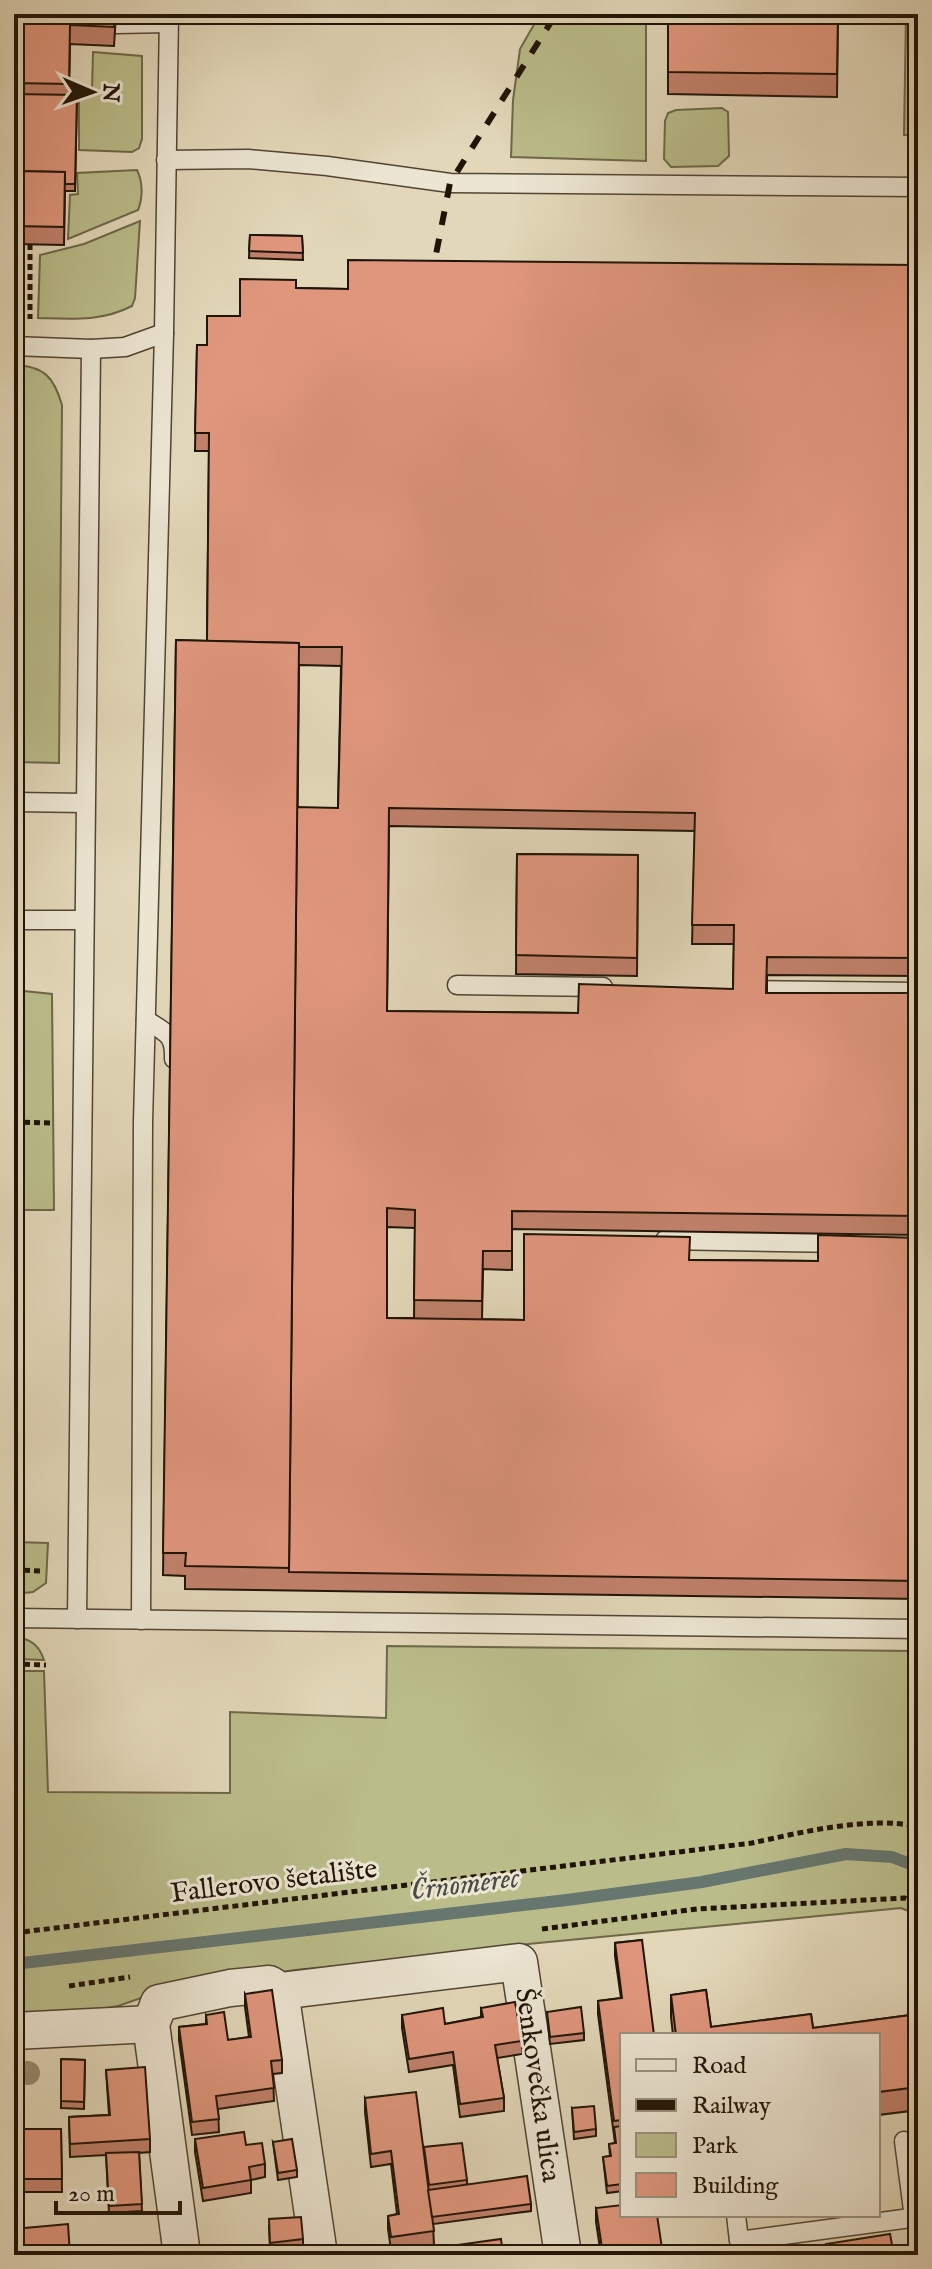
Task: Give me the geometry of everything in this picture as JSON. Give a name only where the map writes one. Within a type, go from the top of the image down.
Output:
[{"type":"street","name":"Šenkovečka ulica","points":[[151,2024],[159,2003],[230,1988],[269,1984],[280,1991],[519,1962],[563,2255]]},
{"type":"street","points":[[280,1991],[319,2255]]},
{"type":"street","points":[[14,2031],[151,2024],[182,2255]]},
{"type":"lane","points":[[116,24],[169,19],[143,1138],[141,1620]]},
{"type":"lane","points":[[166,160],[248,159],[450,183],[918,187]]},
{"type":"lane","points":[[22,346],[125,347],[164,333]]},
{"type":"lane","points":[[77,1619],[91,349]]},
{"type":"lane","points":[[14,802],[85,803]]},
{"type":"lane","points":[[14,920],[84,920]]},
{"type":"lane","points":[[457,985],[616,988]]},
{"type":"lane","points":[[727,989],[918,992]]},
{"type":"lane","points":[[146,1020],[171,1036],[174,1074]]},
{"type":"lane","points":[[645,1239],[859,1243]]},
{"type":"lane","points":[[14,1618],[918,1629]]},
{"type":"lane","points":[[736,2217],[739,2241],[809,2223],[916,2218],[904,2141]]},
{"type":"path","points":[[22,346],[30,244]]},
{"type":"path","points":[[14,1122],[57,1123]]},
{"type":"path","points":[[14,1570],[42,1571]]},
{"type":"path","points":[[14,1664],[46,1665]]},
{"type":"path","name":"Fallerovo šetalište","points":[[14,1933],[752,1843],[827,1827],[904,1824],[918,1827]]},
{"type":"path","points":[[528,1931],[697,1909],[905,1898],[918,1903]]},
{"type":"green space","points":[[540,14],[646,14],[646,161],[511,157],[513,100],[520,49]]},
{"type":"green space","points":[[906,14],[918,14],[918,135],[904,135]]},
{"type":"green space","points":[[93,52],[142,56],[142,139],[139,148],[132,152],[79,150],[79,91],[92,91]]},
{"type":"green space","points":[[722,108],[728,112],[729,156],[718,166],[671,167],[664,159],[668,113]]},
{"type":"green space","points":[[137,170],[142,190],[138,210],[68,239],[70,195],[78,194],[77,173]]},
{"type":"green space","points":[[140,221],[132,306],[97,317],[38,318],[40,255],[84,244]]},
{"type":"green space","points":[[14,249],[23,253],[21,307],[14,314]]},
{"type":"green space","points":[[14,365],[33,368],[46,375],[62,405],[59,763],[14,762]]},
{"type":"green space","points":[[14,990],[52,994],[54,1210],[14,1210]]},
{"type":"green space","points":[[14,1542],[48,1543],[46,1583],[33,1592],[14,1594]]},
{"type":"green space","points":[[14,1637],[33,1643],[44,1660],[14,1659]]},
{"type":"green space","points":[[387,1646],[918,1651],[918,1915],[901,1908],[295,1970],[167,1989],[118,2006],[61,2016],[14,2019],[14,1671],[44,1671],[48,1792],[230,1793],[230,1712],[386,1718]]},
{"type":"building","points":[[14,14],[115,14],[114,27],[70,25],[69,84],[14,83]]},
{"type":"building","points":[[668,14],[838,14],[837,74],[668,72]]},
{"type":"building","points":[[14,94],[77,95],[75,184],[65,184],[65,172],[14,171]]},
{"type":"building","points":[[14,171],[65,172],[64,227],[14,226]]},
{"type":"building","points":[[250,235],[302,236],[303,253],[249,251]]},
{"type":"building","points":[[348,260],[918,265],[918,958],[767,957],[766,993],[918,993],[918,1216],[512,1211],[512,1251],[483,1251],[482,1301],[414,1300],[415,1210],[387,1208],[387,1318],[524,1320],[524,1234],[690,1237],[689,1260],[818,1261],[818,1235],[918,1238],[918,1581],[289,1572],[297,807],[338,808],[342,647],[207,641],[209,433],[195,433],[197,345],[207,345],[207,316],[240,316],[240,279],[296,280],[296,288],[348,289]],"holes":[[[389,808],[695,813],[692,925],[734,925],[733,989],[579,984],[578,1013],[387,1011]]]},
{"type":"building","points":[[14,461],[18,461],[14,572]]},
{"type":"building","points":[[176,640],[299,643],[289,1568],[185,1566],[186,1553],[163,1553]]},
{"type":"building","points":[[517,854],[638,855],[637,958],[516,955]]},
{"type":"building","points":[[642,1940],[654,2033],[620,2033],[620,2120],[614,2121],[598,2001],[622,1998],[615,1943]]},
{"type":"building","points":[[272,1990],[282,2060],[271,2061],[274,2088],[216,2096],[219,2119],[192,2122],[179,2027],[207,2024],[206,2015],[224,2012],[228,2040],[251,2037],[245,1994]]},
{"type":"building","points":[[706,1990],[711,2027],[811,2014],[813,2028],[911,2015],[913,2039],[918,2038],[918,2087],[880,2092],[880,2033],[676,2033],[671,1995]]},
{"type":"building","points":[[515,2002],[522,2041],[495,2045],[504,2098],[460,2104],[453,2052],[409,2059],[402,2015],[443,2008],[445,2024],[483,2017],[481,2008]]},
{"type":"building","points":[[581,2007],[584,2033],[550,2037],[547,2012]]},
{"type":"building","points":[[61,2059],[85,2060],[84,2102],[61,2101]]},
{"type":"building","points":[[145,2067],[150,2139],[70,2144],[69,2117],[110,2115],[106,2070]]},
{"type":"building","points":[[416,2092],[434,2231],[391,2237],[388,2216],[399,2214],[391,2151],[371,2154],[365,2098]]},
{"type":"building","points":[[594,2106],[596,2129],[574,2132],[572,2108]]},
{"type":"building","points":[[620,2126],[620,2184],[607,2186],[603,2157],[611,2156],[609,2144],[616,2143],[614,2127]]},
{"type":"building","points":[[19,2129],[61,2129],[62,2179],[20,2179]]},
{"type":"building","points":[[244,2132],[246,2145],[262,2143],[265,2164],[249,2167],[251,2180],[203,2188],[195,2139]]},
{"type":"building","points":[[292,2139],[297,2170],[278,2173],[273,2142]]},
{"type":"building","points":[[462,2143],[467,2180],[429,2185],[424,2147]]},
{"type":"building","points":[[139,2152],[142,2204],[109,2206],[106,2153]]},
{"type":"building","points":[[527,2176],[531,2204],[432,2217],[428,2190]]},
{"type":"building","points":[[620,2205],[620,2217],[657,2217],[663,2255],[603,2255],[596,2208]]},
{"type":"building","points":[[301,2217],[303,2239],[270,2243],[269,2219]]},
{"type":"building","points":[[68,2224],[70,2255],[16,2255],[14,2229]]},
{"type":"building","points":[[890,2234],[894,2255],[828,2255],[826,2244]]},
{"type":"building","points":[[501,2239],[503,2255],[458,2255],[457,2245]]},
{"type":"building","points":[[149,2252],[150,2255],[120,2255]]},
{"type":"waterway","name":"Črnomerec","points":[[14,1964],[567,1900],[702,1882],[846,1854],[892,1857],[918,1867]]},
{"type":"railway","points":[[431,280],[450,183],[556,14]]}]
